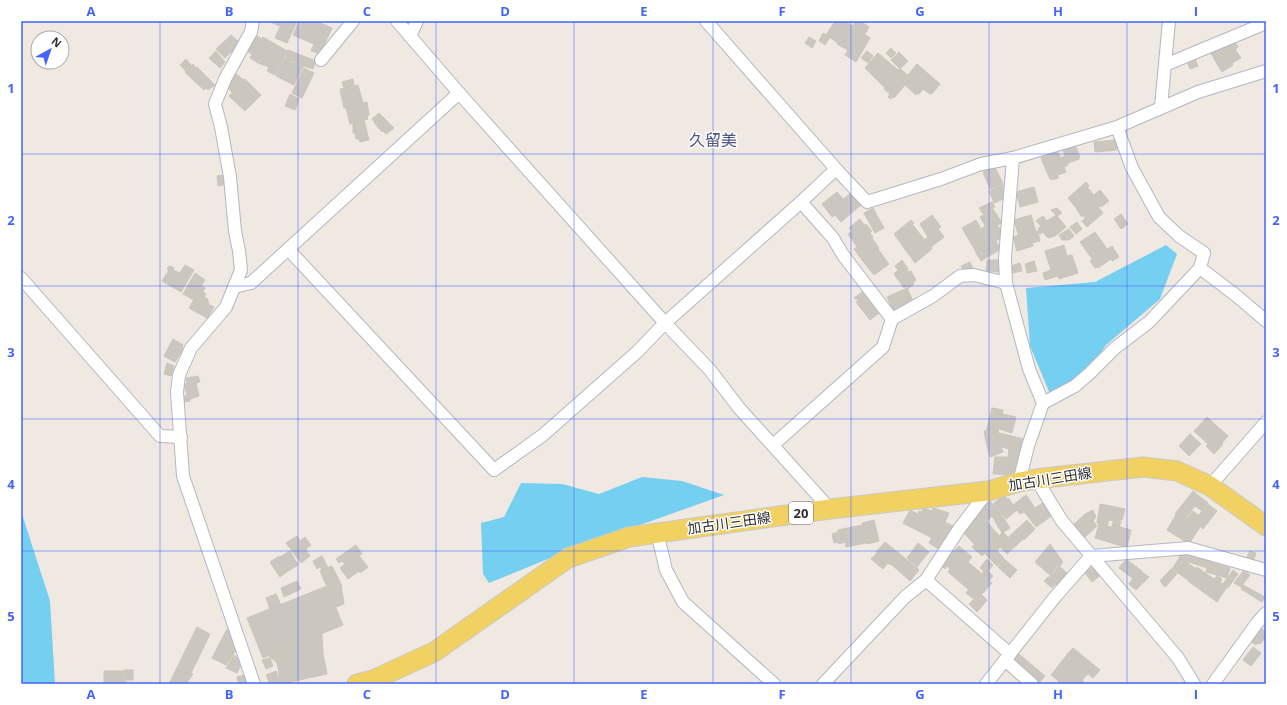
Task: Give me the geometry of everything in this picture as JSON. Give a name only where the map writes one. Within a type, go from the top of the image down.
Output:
[{"type":"main road","name":"加古川三田線","points":[[357,684],[373,680],[434,652],[568,558],[629,537],[657,532],[988,491],[1028,481],[1143,467],[1177,472],[1210,486],[1266,526]]},
{"type":"street","points":[[253,21],[251,32],[225,79],[215,104],[221,127],[230,177],[235,231],[241,270],[226,307],[190,348],[179,375],[177,392],[183,476],[254,684]]},
{"type":"street","points":[[321,60],[353,21]]},
{"type":"street","points":[[396,21],[665,323],[710,370],[739,408],[830,510]]},
{"type":"street","points":[[410,36],[417,21]]},
{"type":"street","points":[[706,21],[866,202],[942,179],[981,164],[1013,158],[1117,127],[1198,92],[1266,71]]},
{"type":"street","points":[[1161,108],[1169,21]]},
{"type":"street","points":[[1165,64],[1266,23]]},
{"type":"street","points":[[234,287],[251,283],[459,93]]},
{"type":"street","points":[[1043,403],[1075,386],[1115,348],[1149,322],[1200,268],[1204,253],[1179,236],[1159,217],[1132,168],[1117,127]]},
{"type":"street","points":[[1013,158],[1005,258],[1006,283],[1029,369],[1043,403],[1028,446],[1028,481],[1178,658],[1194,684]]},
{"type":"street","points":[[288,249],[494,470],[543,435],[637,352],[665,323],[836,169]]},
{"type":"street","points":[[801,202],[833,238],[843,255],[892,319]]},
{"type":"street","points":[[1200,268],[1266,321]]},
{"type":"street","points":[[773,445],[883,347],[892,319],[933,296],[960,276],[974,275],[1006,283]]},
{"type":"street","points":[[21,278],[160,436],[181,437]]},
{"type":"street","points":[[1210,486],[1266,422]]},
{"type":"street","points":[[823,684],[905,597],[926,580],[959,529],[988,491]]},
{"type":"street","points":[[657,532],[666,570],[683,602],[774,684]]},
{"type":"street","points":[[986,684],[1055,597],[1091,556],[1188,548],[1266,570]]},
{"type":"street","points":[[926,580],[1008,657],[1032,684]]},
{"type":"street","points":[[1214,684],[1266,613]]},
{"type":"water","points":[[1166,245],[1177,254],[1160,299],[1106,345],[1077,387],[1050,394],[1030,346],[1026,288],[1095,282]]},
{"type":"water","points":[[642,477],[682,481],[724,495],[570,550],[489,583],[483,574],[481,523],[504,517],[521,483],[562,484],[599,494]]},
{"type":"water","points":[[21,511],[50,601],[55,684],[21,684]]},
{"type":"building","points":[[268,21],[284,21],[282,27]]},
{"type":"building","points":[[284,21],[297,21],[287,43],[275,38]]},
{"type":"building","points":[[299,21],[316,21],[332,28],[320,54],[311,51],[314,44],[293,35]]},
{"type":"building","points":[[835,21],[844,21],[853,26],[856,21],[860,21],[869,27],[865,34],[860,31],[848,50],[837,44],[838,43],[826,35]]},
{"type":"building","points":[[860,31],[870,38],[856,62],[845,55]]},
{"type":"building","points":[[823,33],[830,37],[825,45],[819,41]]},
{"type":"building","points":[[231,35],[240,43],[225,58],[216,49]]},
{"type":"building","points":[[255,35],[262,39],[263,37],[287,51],[275,75],[267,71],[269,67],[250,58],[252,54],[247,51]]},
{"type":"building","points":[[809,37],[816,41],[812,48],[805,43]]},
{"type":"building","points":[[1232,38],[1238,47],[1235,49],[1241,58],[1232,63],[1233,65],[1222,72],[1210,52]]},
{"type":"building","points":[[891,48],[896,53],[891,58],[886,53]]},
{"type":"building","points":[[288,50],[316,61],[313,69],[285,59]]},
{"type":"building","points":[[216,51],[225,62],[220,68],[209,58]]},
{"type":"building","points":[[867,51],[873,56],[868,63],[861,58]]},
{"type":"building","points":[[899,52],[908,61],[900,69],[891,60]]},
{"type":"building","points":[[878,53],[898,70],[900,68],[904,72],[900,77],[897,74],[885,88],[865,68]]},
{"type":"building","points":[[1194,57],[1198,66],[1190,69],[1187,61]]},
{"type":"building","points":[[186,59],[191,65],[186,71],[180,65]]},
{"type":"building","points":[[284,59],[295,64],[300,63],[304,65],[294,85],[276,76]]},
{"type":"building","points":[[193,64],[196,68],[189,76],[185,72]]},
{"type":"building","points":[[917,64],[940,84],[932,94],[923,89],[916,95],[905,85],[911,78],[908,75]]},
{"type":"building","points":[[197,67],[215,85],[208,90],[206,88],[204,90],[189,76]]},
{"type":"building","points":[[304,68],[314,73],[302,98],[292,93]]},
{"type":"building","points":[[904,72],[911,78],[894,98],[892,97],[891,99],[888,97],[890,94],[884,89],[897,75],[900,77]]},
{"type":"building","points":[[236,74],[244,80],[232,92],[228,88]]},
{"type":"building","points":[[245,79],[261,95],[245,111],[229,96]]},
{"type":"building","points":[[353,79],[354,86],[344,88],[342,82]]},
{"type":"building","points":[[358,85],[363,103],[367,102],[369,115],[367,116],[368,119],[350,124],[346,108],[344,108],[340,89]]},
{"type":"building","points":[[290,94],[299,99],[295,110],[285,106]]},
{"type":"building","points":[[379,113],[394,128],[386,134],[383,131],[382,132],[372,119]]},
{"type":"building","points":[[364,120],[369,140],[360,142],[359,139],[356,139],[355,133],[353,133],[353,123]]},
{"type":"building","points":[[1116,140],[1117,150],[1095,152],[1094,142]]},
{"type":"building","points":[[1074,146],[1074,148],[1076,147],[1080,157],[1079,159],[1068,163],[1063,150]]},
{"type":"building","points":[[1057,151],[1061,158],[1065,156],[1068,165],[1064,167],[1066,172],[1058,175],[1058,178],[1053,180],[1050,179],[1041,158]]},
{"type":"building","points":[[995,167],[1003,184],[990,189],[983,172]]},
{"type":"building","points":[[226,175],[227,184],[218,186],[217,176]]},
{"type":"building","points":[[1086,182],[1089,186],[1087,187],[1094,195],[1100,190],[1109,201],[1101,207],[1098,207],[1103,213],[1087,227],[1082,221],[1085,218],[1084,215],[1082,217],[1068,198]]},
{"type":"building","points":[[1003,185],[1003,199],[994,203],[989,191]]},
{"type":"building","points":[[1034,187],[1038,202],[1020,207],[1016,192]]},
{"type":"building","points":[[837,192],[843,199],[851,193],[861,205],[841,222],[835,215],[832,217],[822,204]]},
{"type":"building","points":[[992,202],[995,207],[983,214],[979,208]]},
{"type":"building","points":[[873,208],[884,228],[875,233],[864,213]]},
{"type":"building","points":[[1057,208],[1062,213],[1057,216],[1066,227],[1055,236],[1048,238],[1043,232],[1040,234],[1038,229],[1041,226],[1036,221],[1043,216],[1047,221],[1056,215],[1051,210]]},
{"type":"building","points":[[993,209],[1002,223],[997,225],[1003,233],[1003,237],[996,241],[994,238],[993,239],[980,217]]},
{"type":"building","points":[[1121,214],[1128,224],[1121,229],[1114,219]]},
{"type":"building","points":[[932,215],[941,227],[938,229],[944,237],[931,247],[924,240],[928,237],[920,224]]},
{"type":"building","points":[[1031,215],[1036,232],[1019,237],[1014,220]]},
{"type":"building","points":[[860,219],[864,225],[866,224],[872,231],[870,233],[873,237],[858,248],[848,234],[852,231],[849,228]]},
{"type":"building","points":[[911,220],[914,223],[912,224],[932,249],[915,263],[894,234]]},
{"type":"building","points":[[976,220],[981,229],[985,226],[993,239],[975,250],[962,228]]},
{"type":"building","points":[[1077,222],[1082,229],[1076,234],[1070,227]]},
{"type":"building","points":[[1069,229],[1074,236],[1069,240],[1062,240],[1059,235]]},
{"type":"building","points":[[1038,231],[1040,241],[1032,243],[1033,246],[1017,251],[1013,237],[1019,235],[1019,237]]},
{"type":"building","points":[[1095,232],[1107,249],[1092,259],[1080,242]]},
{"type":"building","points":[[872,238],[879,248],[862,260],[854,249],[857,247],[858,248]]},
{"type":"building","points":[[994,239],[1001,249],[981,261],[975,251]]},
{"type":"building","points":[[1064,245],[1067,256],[1072,255],[1078,273],[1059,279],[1058,276],[1045,280],[1043,273],[1051,270],[1045,251]]},
{"type":"building","points":[[1112,246],[1119,257],[1112,261],[1111,259],[1098,268],[1095,268],[1090,261]]},
{"type":"building","points":[[878,249],[889,264],[874,275],[862,260]]},
{"type":"building","points":[[902,260],[908,269],[907,270],[909,272],[911,271],[916,280],[908,289],[906,286],[904,288],[894,274],[898,270],[895,266]]},
{"type":"building","points":[[987,260],[1000,260],[1000,272],[986,271]]},
{"type":"building","points":[[1034,261],[1037,271],[1027,273],[1025,264]]},
{"type":"building","points":[[970,262],[974,270],[964,272],[961,266]]},
{"type":"building","points":[[1020,263],[1022,271],[1013,273],[1011,266]]},
{"type":"building","points":[[185,265],[194,270],[181,292],[162,281],[169,270],[167,269],[169,266],[174,268],[173,270],[180,273]]},
{"type":"building","points":[[195,273],[205,280],[201,286],[205,288],[199,298],[196,296],[194,300],[183,294]]},
{"type":"building","points":[[907,288],[913,301],[893,310],[887,297]]},
{"type":"building","points":[[203,292],[206,294],[204,297],[208,299],[208,304],[214,307],[207,318],[189,308],[196,296],[199,298]]},
{"type":"building","points":[[862,292],[879,313],[870,320],[856,302],[858,301],[856,298],[854,298]]},
{"type":"building","points":[[173,339],[183,345],[183,349],[175,362],[164,356]]},
{"type":"building","points":[[167,363],[174,366],[171,376],[164,374]]},
{"type":"building","points":[[198,376],[200,382],[196,383],[199,396],[185,402],[183,397],[187,395],[184,384],[187,384],[186,378]]},
{"type":"building","points":[[992,408],[1003,410],[998,433],[986,432]]},
{"type":"building","points":[[1003,414],[1016,417],[1012,433],[999,429]]},
{"type":"building","points":[[1207,417],[1228,436],[1214,454],[1206,446],[1208,444],[1194,431]]},
{"type":"building","points":[[984,431],[999,433],[996,445],[1001,447],[1003,452],[990,457]]},
{"type":"building","points":[[999,433],[1024,439],[1021,452],[1019,452],[1017,475],[993,474],[995,457],[1008,457],[1009,449],[996,445]]},
{"type":"building","points":[[1190,434],[1201,444],[1189,456],[1179,446]]},
{"type":"building","points":[[1193,491],[1208,503],[1202,511],[1195,506],[1186,518],[1187,519],[1193,511],[1198,515],[1193,521],[1200,527],[1189,544],[1167,530],[1176,515],[1175,514]]},
{"type":"building","points":[[1004,495],[1017,510],[1006,519],[994,503]]},
{"type":"building","points":[[1026,495],[1035,508],[1026,514],[1024,512],[1020,514],[1013,505]]},
{"type":"building","points":[[989,500],[997,508],[1010,528],[1002,533],[992,516],[982,527],[987,533],[975,545],[962,531]]},
{"type":"building","points":[[1044,502],[1053,515],[1036,527],[1026,514]]},
{"type":"building","points":[[1100,504],[1125,509],[1122,520],[1113,518],[1113,521],[1109,520],[1107,526],[1097,523]]},
{"type":"building","points":[[1208,504],[1217,511],[1203,529],[1194,521]]},
{"type":"building","points":[[923,508],[932,511],[933,508],[949,513],[945,522],[941,520],[932,538],[903,523],[910,510],[918,514],[919,511],[922,512]]},
{"type":"building","points":[[1093,510],[1096,517],[1093,521],[1097,526],[1084,538],[1073,525],[1085,514]]},
{"type":"building","points":[[1114,519],[1121,521],[1115,544],[1095,538],[1099,524],[1112,527]]},
{"type":"building","points":[[874,520],[879,541],[867,544],[862,523]]},
{"type":"building","points":[[941,520],[953,526],[940,550],[929,543]]},
{"type":"building","points":[[1027,520],[1035,529],[1007,554],[999,546]]},
{"type":"building","points":[[987,521],[992,528],[987,533],[982,527]]},
{"type":"building","points":[[862,525],[866,543],[846,547],[845,542],[839,544],[838,542],[834,543],[832,534],[838,532],[838,530]]},
{"type":"building","points":[[1120,527],[1131,530],[1127,547],[1115,544]]},
{"type":"building","points":[[992,528],[1001,537],[982,556],[972,547]]},
{"type":"building","points":[[1003,532],[1008,537],[999,546],[999,548],[995,544],[1002,537],[1000,535]]},
{"type":"building","points":[[297,536],[310,556],[301,563],[286,543]]},
{"type":"building","points":[[305,537],[311,545],[306,549],[300,541]]},
{"type":"building","points":[[885,542],[900,554],[890,565],[876,552]]},
{"type":"building","points":[[918,543],[929,552],[917,567],[907,558]]},
{"type":"building","points":[[994,544],[999,549],[997,551],[1004,558],[997,566],[984,553]]},
{"type":"building","points":[[1050,544],[1063,562],[1060,566],[1058,565],[1050,575],[1035,562]]},
{"type":"building","points":[[356,545],[362,554],[359,556],[368,567],[360,573],[359,571],[348,579],[340,568],[345,564],[342,561],[339,563],[336,559]]},
{"type":"building","points":[[959,546],[972,557],[968,562],[981,573],[969,590],[948,572],[950,569],[947,566],[945,569],[941,565],[952,551],[953,552]]},
{"type":"building","points":[[290,551],[298,565],[288,571],[280,557]]},
{"type":"building","points":[[1250,551],[1256,553],[1253,562],[1246,559]]},
{"type":"building","points":[[877,553],[888,563],[883,569],[871,559]]},
{"type":"building","points":[[1181,553],[1210,560],[1210,562],[1230,568],[1227,578],[1206,572],[1207,568],[1183,560],[1179,557]]},
{"type":"building","points":[[900,554],[919,570],[910,581],[891,564]]},
{"type":"building","points":[[279,556],[288,571],[280,577],[270,562]]},
{"type":"building","points":[[322,556],[328,568],[322,570],[320,567],[317,569],[313,561]]},
{"type":"building","points":[[1180,557],[1196,569],[1188,580],[1172,569]]},
{"type":"building","points":[[987,559],[993,565],[988,571],[993,576],[989,581],[992,583],[975,600],[966,593],[984,571],[980,568]]},
{"type":"building","points":[[1004,559],[1017,570],[1010,578],[998,567]]},
{"type":"building","points":[[1126,559],[1142,571],[1135,580],[1119,568]]},
{"type":"building","points":[[1094,565],[1102,574],[1092,582],[1085,573]]},
{"type":"building","points":[[332,566],[341,584],[344,604],[336,607],[320,571]]},
{"type":"building","points":[[1059,566],[1067,573],[1057,585],[1048,578]]},
{"type":"building","points":[[1197,567],[1214,579],[1217,576],[1222,579],[1220,582],[1227,587],[1217,602],[1188,581]]},
{"type":"building","points":[[1171,569],[1177,574],[1165,587],[1160,581]]},
{"type":"building","points":[[1233,570],[1238,574],[1228,588],[1223,584]]},
{"type":"building","points":[[1244,570],[1250,575],[1241,587],[1234,583]]},
{"type":"building","points":[[1142,572],[1149,577],[1136,590],[1129,584],[1133,578],[1135,580]]},
{"type":"building","points":[[1048,577],[1056,584],[1052,588],[1044,581]]},
{"type":"building","points":[[297,581],[301,589],[284,597],[281,588]]},
{"type":"building","points":[[1243,585],[1265,597],[1262,602],[1241,589]]},
{"type":"building","points":[[327,586],[343,625],[263,658],[247,618]]},
{"type":"building","points":[[276,594],[281,605],[270,609],[266,598]]},
{"type":"building","points":[[981,594],[987,600],[977,612],[969,604],[973,600],[975,601]]},
{"type":"building","points":[[197,627],[210,634],[191,673],[193,674],[186,684],[169,684]]},
{"type":"building","points":[[1261,628],[1266,632],[1264,636],[1266,637],[1260,644],[1258,643],[1256,645],[1250,641]]},
{"type":"building","points":[[227,629],[230,630],[236,650],[226,665],[212,658]]},
{"type":"building","points":[[322,634],[323,654],[277,663],[269,656]]},
{"type":"building","points":[[1253,647],[1261,653],[1251,666],[1243,660]]},
{"type":"building","points":[[1073,648],[1100,670],[1093,678],[1066,655]]},
{"type":"building","points":[[323,654],[327,674],[281,684],[277,663]]},
{"type":"building","points":[[1019,654],[1045,676],[1039,683],[1013,661]]},
{"type":"building","points":[[234,655],[240,660],[239,662],[242,663],[237,673],[226,668]]},
{"type":"building","points":[[1066,656],[1088,674],[1082,680],[1084,682],[1082,684],[1062,684],[1051,675]]},
{"type":"building","points":[[270,658],[273,666],[266,669],[262,660]]},
{"type":"building","points":[[124,670],[133,670],[133,680],[124,680]]},
{"type":"building","points":[[104,671],[123,671],[123,681],[126,681],[126,684],[104,684]]},
{"type":"building","points":[[276,671],[281,683],[270,684],[266,675]]},
{"type":"building","points":[[245,675],[248,684],[239,684],[237,677]]},
{"type":"district","name":"久留美","points":[[713,140]]}]
